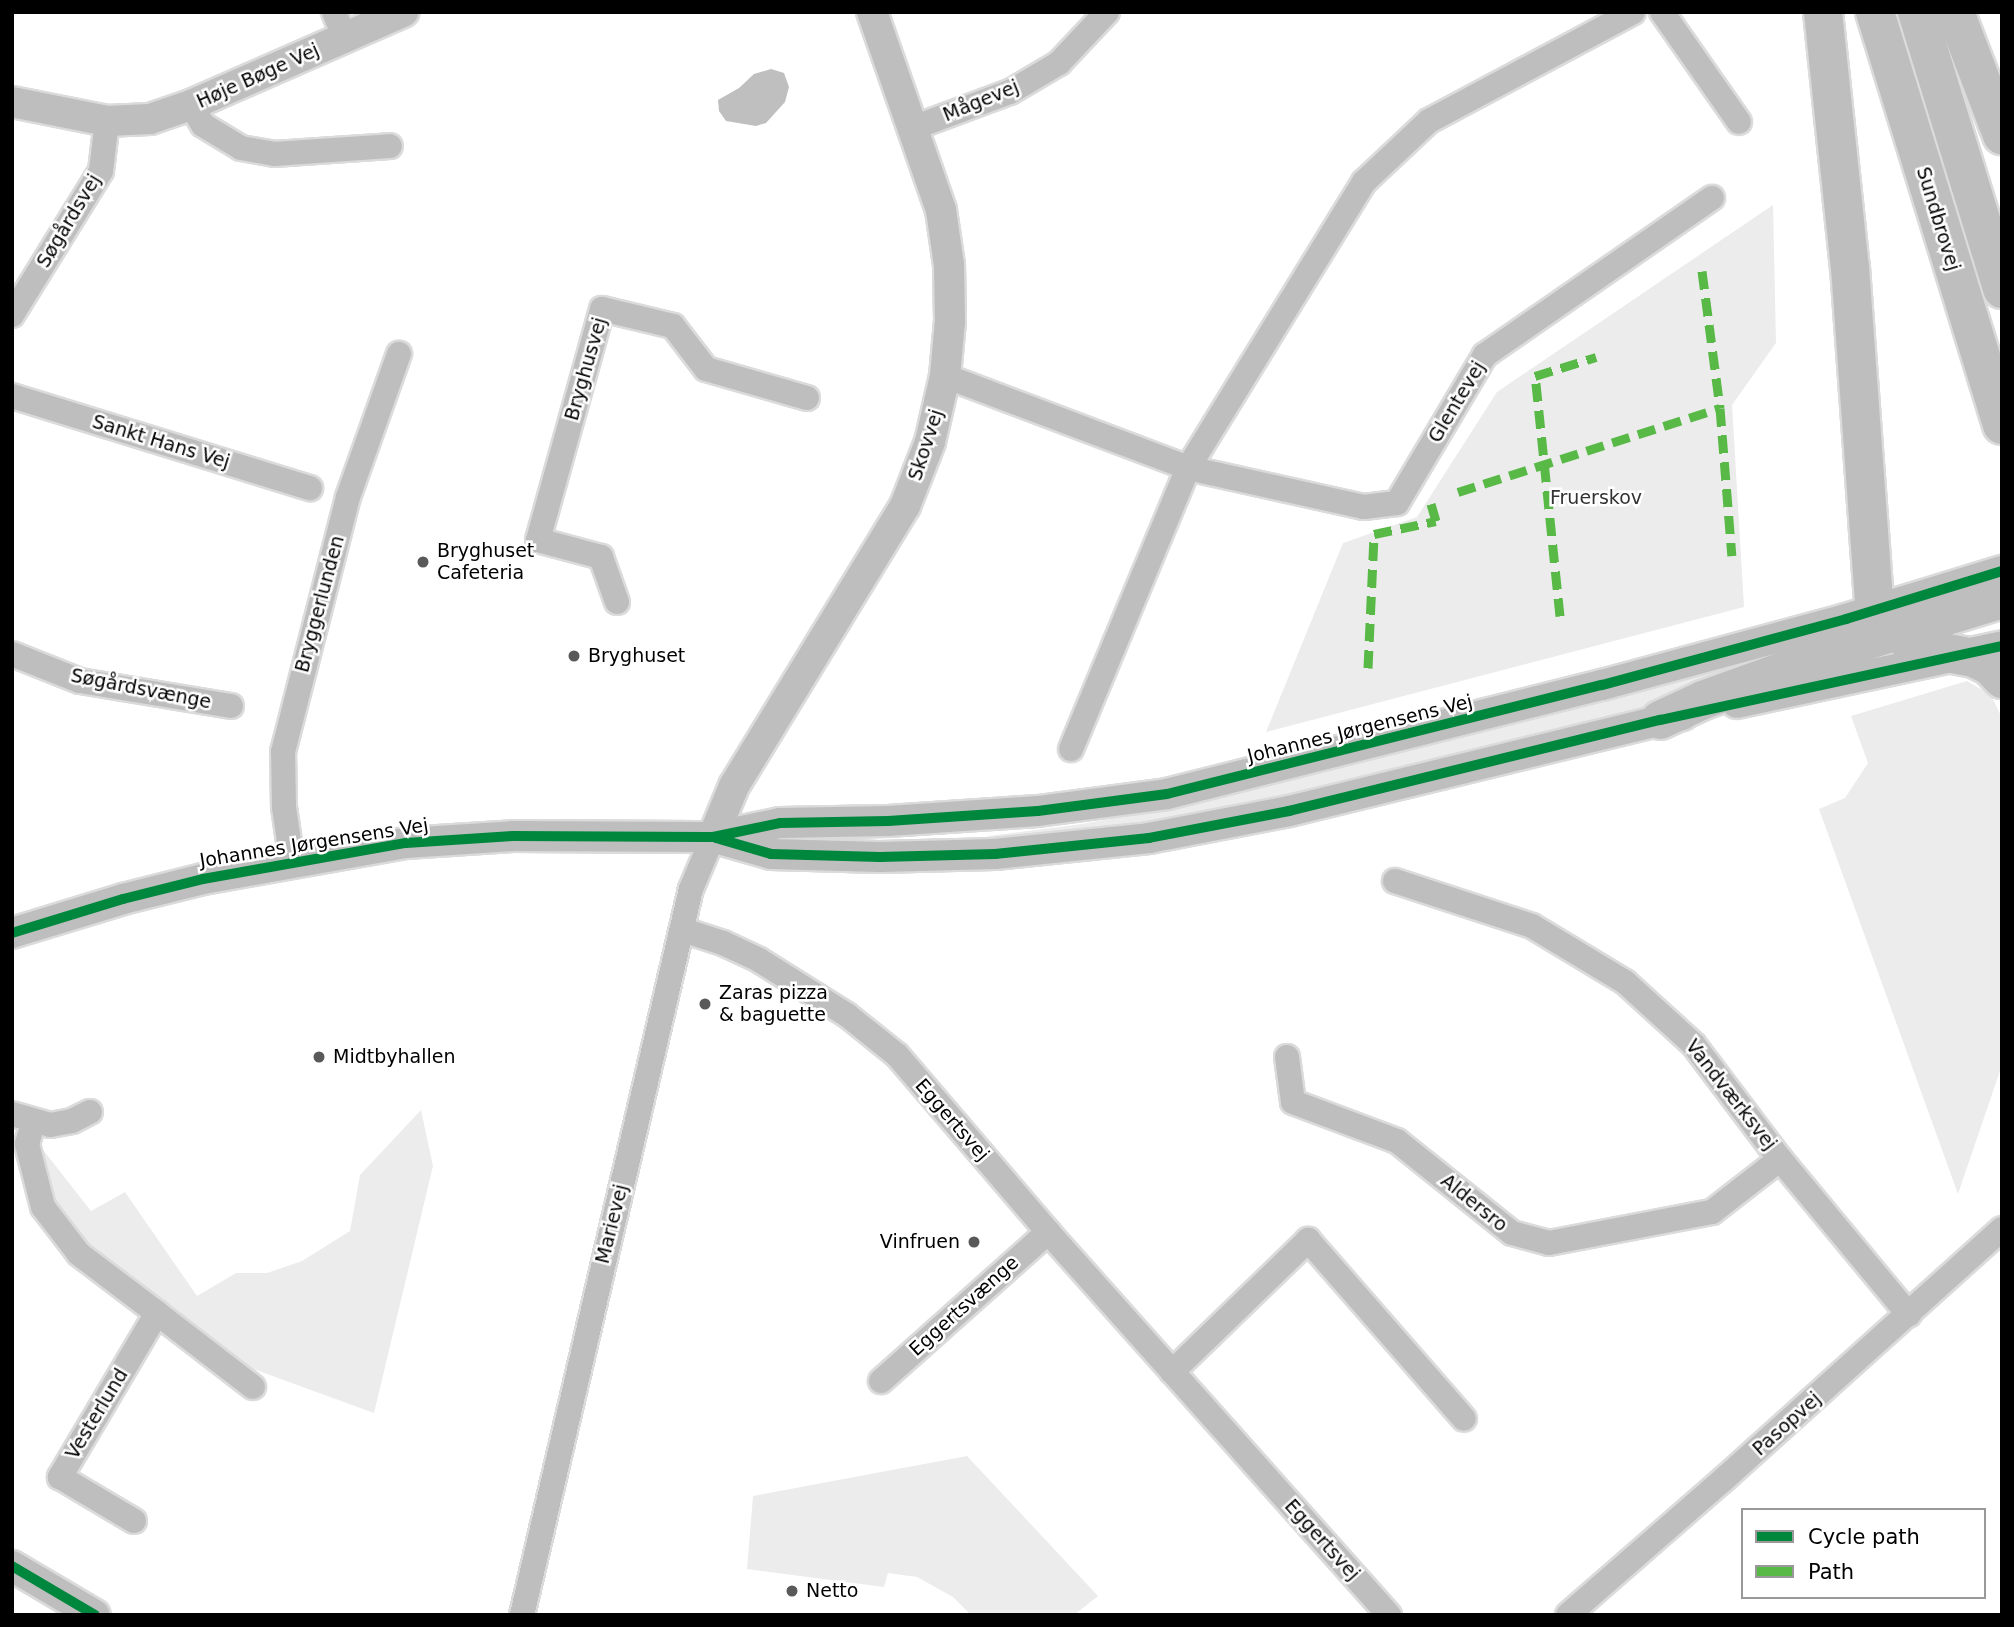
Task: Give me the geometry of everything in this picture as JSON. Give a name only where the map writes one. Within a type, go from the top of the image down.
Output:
[{"type":"main road","points":[[1823,12],[1858,355],[1872,583],[1887,619],[1919,646],[1980,661],[2000,653]]},
{"type":"main road","name":"Sundbrovej","points":[[1875,12],[2002,425]]},
{"type":"main road","points":[[1917,12],[2002,289]]},
{"type":"main road","points":[[1955,12],[2002,135]]},
{"type":"main road","points":[[1660,720],[1887,619],[2002,599]]},
{"type":"street","name":"Høje Bøge Vej","points":[[12,102],[107,121],[149,119],[191,105],[339,25],[403,12]]},
{"type":"street","name":"Skovvej","points":[[713,837],[734,786],[905,506],[930,442],[945,376],[950,321],[949,265],[941,210],[872,12]]},
{"type":"street","name":"Mågevej","points":[[913,128],[1020,86],[1059,63],[1107,12]]},
{"type":"street","points":[[1071,749],[1188,468],[1364,182],[1429,121],[1633,12]]},
{"type":"street","points":[[1662,12],[1739,122]]},
{"type":"street","points":[[191,105],[203,125],[241,148],[274,154],[390,146]]},
{"type":"street","name":"Søgårdsvej","points":[[12,315],[101,171],[107,121]]},
{"type":"street","name":"Glentevej","points":[[945,376],[1188,468],[1364,507],[1397,503],[1485,355],[1712,198]]},
{"type":"street","name":"Bryghusvej","points":[[617,602],[601,556],[538,540],[602,309],[673,326],[706,369],[807,398]]},
{"type":"street","name":"Bryggerlunden","points":[[292,862],[284,807],[283,752],[348,497],[399,354]]},
{"type":"street","name":"Sankt Hans Vej","points":[[12,396],[310,488]]},
{"type":"street","name":"Johannes Jørgensens Vej","points":[[12,933],[159,889],[406,842],[513,835],[713,837],[780,823],[888,821],[1038,811],[1167,794],[1602,685],[1887,619],[2002,571]]},
{"type":"street","name":"Søgårdsvænge","points":[[12,654],[80,681],[231,706]]},
{"type":"street","name":"Johannes Jørgensens Vej","points":[[713,837],[771,854],[880,857],[995,854],[1137,839],[1289,811],[1660,720],[1953,655]]},
{"type":"street","name":"Marievej","points":[[522,1615],[691,889],[713,837]]},
{"type":"street","name":"Vandværksvej","points":[[1395,881],[1532,926],[1625,982],[1694,1045],[1780,1158],[1909,1315]]},
{"type":"street","name":"Eggertsvej","points":[[683,930],[723,943],[759,960],[847,1015],[897,1055],[1048,1231],[1389,1615]]},
{"type":"street","name":"Aldersro","points":[[1287,1056],[1293,1102],[1397,1142],[1512,1233],[1549,1244],[1712,1212],[1780,1158]]},
{"type":"street","points":[[90,1112],[62,1124],[23,1118],[27,1144],[22,1169],[43,1207],[79,1254],[253,1387]]},
{"type":"street","name":"Pasopvej","points":[[1568,1615],[1909,1315],[2002,1229]]},
{"type":"street","name":"Eggertsvænge","points":[[881,1381],[1048,1231]]},
{"type":"street","points":[[1172,1372],[1308,1240],[1464,1419]]},
{"type":"street","name":"Vesterlund","points":[[134,1521],[60,1477],[158,1313]]},
{"type":"street","points":[[12,1566],[95,1615]]},
{"type":"green space","name":"Fruerskov","points":[[1773,205],[1776,343],[1732,405],[1744,607],[1266,732],[1343,543],[1417,517],[1497,392]]},
{"type":"green space","points":[[1860,629],[1656,707],[1306,795],[1176,821],[988,841],[988,836],[1082,824],[1171,808],[1301,778],[1651,688]]},
{"type":"green space","points":[[1967,681],[1991,695],[2002,718],[2002,1065],[1958,1194],[1819,809],[1845,798],[1868,763],[1851,716]]},
{"type":"green space","points":[[421,1110],[433,1166],[374,1413],[245,1366],[93,1255],[64,1223],[47,1189],[39,1162],[40,1146],[91,1211],[125,1192],[197,1296],[236,1273],[267,1273],[302,1261],[350,1231],[360,1175]]},
{"type":"green space","points":[[967,1456],[1098,1596],[1074,1615],[971,1615],[953,1597],[917,1577],[888,1573],[884,1587],[747,1569],[753,1496]]},
{"type":"shaded area","points":[[771,69],[784,73],[789,87],[785,102],[766,123],[756,126],[726,121],[719,111],[718,100],[739,88],[754,74]]},
{"type":"marked path","points":[[1702,271],[1720,408],[1732,556]]},
{"type":"marked path","points":[[1560,616],[1535,376],[1596,357]]},
{"type":"marked path","points":[[1458,492],[1720,408]]},
{"type":"marked path","points":[[1368,668],[1374,534],[1436,521],[1431,504]]},
{"type":"cycle path","points":[[12,933],[123,899],[203,879],[406,843],[513,836],[713,837],[780,823],[888,821],[1038,811],[1167,794],[1602,685],[1846,619],[2002,571]]},
{"type":"cycle path","points":[[716,838],[771,854],[880,857],[995,854],[1149,838],[1289,811],[1660,720],[2002,646]]},
{"type":"cycle path","points":[[12,1566],[95,1615]]},
{"type":"place","name":"Bryghuset Cafeteria","points":[[423,562]]},
{"type":"place","name":"Bryghuset","points":[[574,656]]},
{"type":"place","name":"Zaras pizza & baguette","points":[[705,1004]]},
{"type":"place","name":"Midtbyhallen","points":[[319,1057]]},
{"type":"place","name":"Vinfruen","points":[[974,1242]]},
{"type":"place","name":"Netto","points":[[792,1591]]}]
